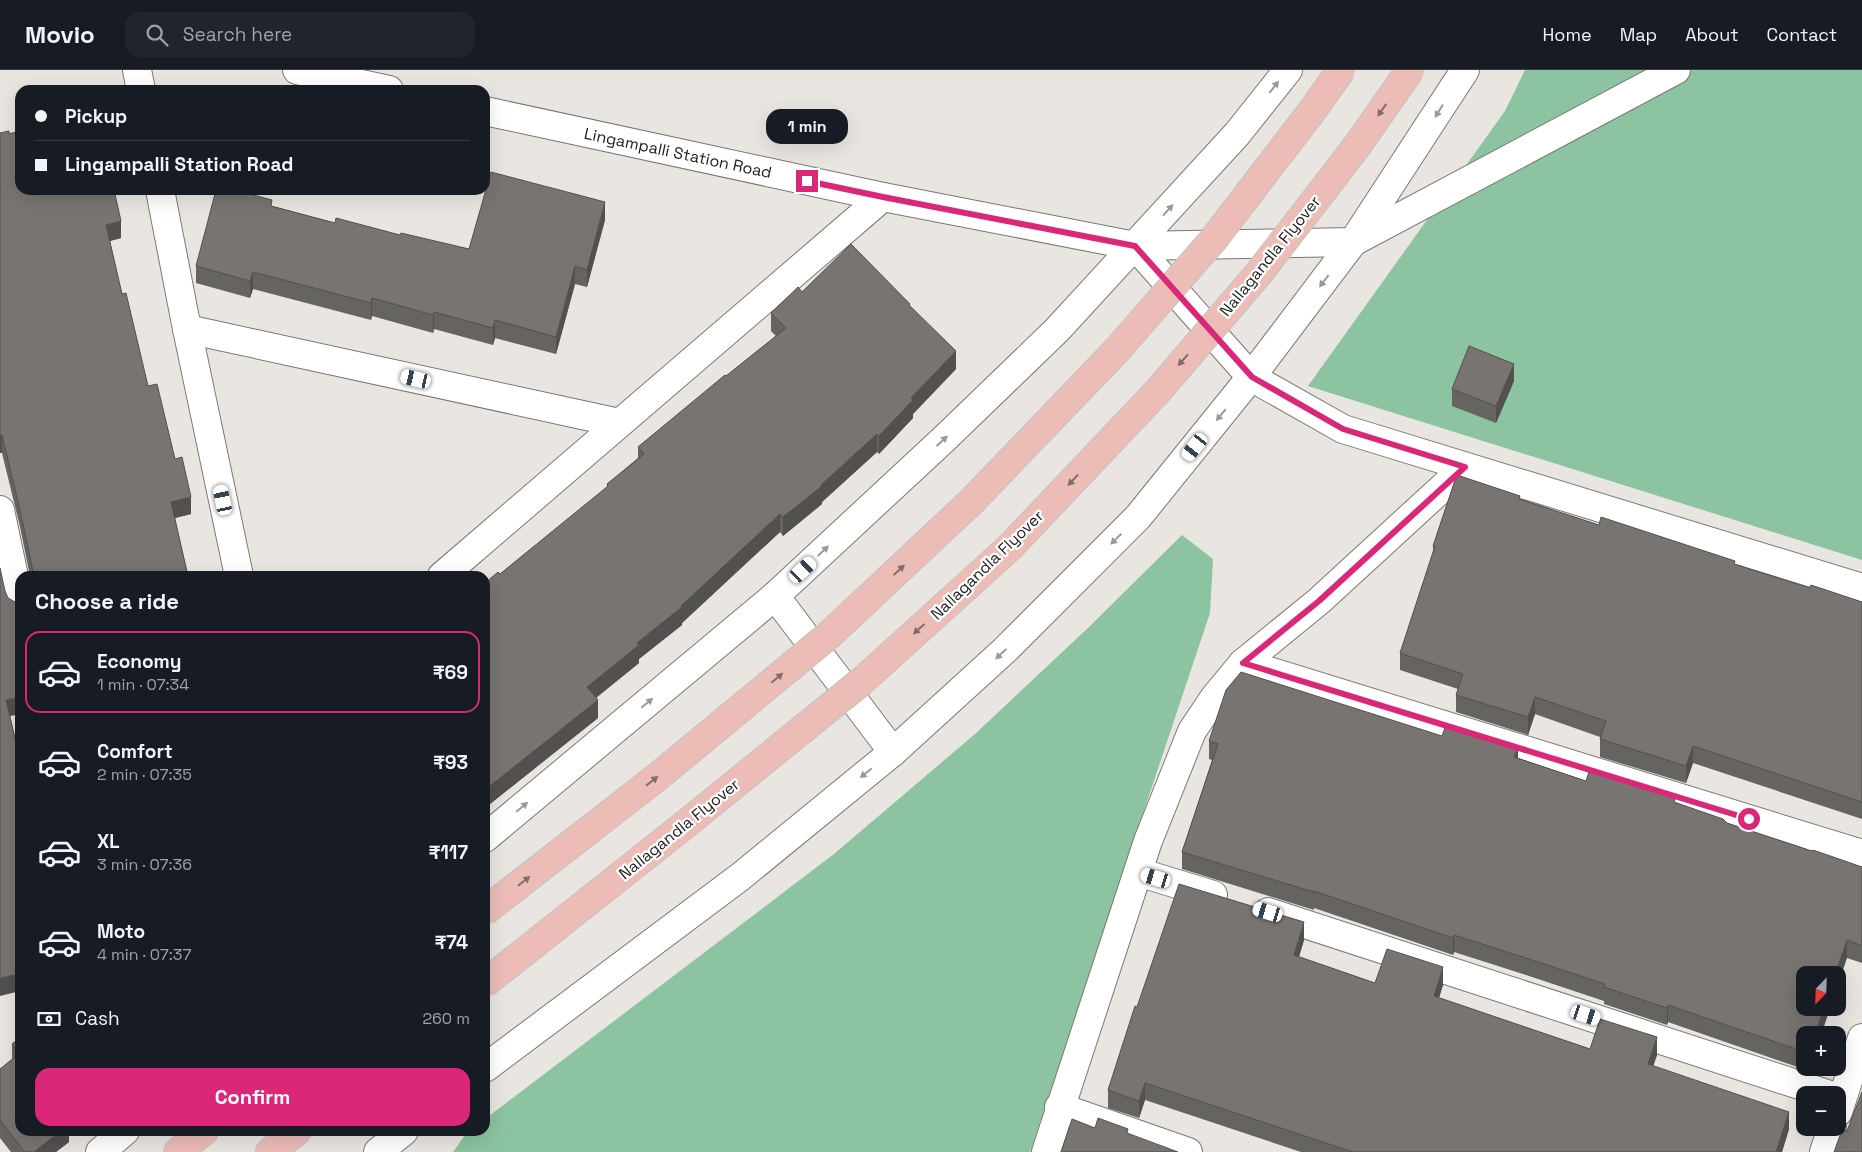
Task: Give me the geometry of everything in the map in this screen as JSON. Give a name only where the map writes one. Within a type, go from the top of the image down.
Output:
[{"type":"main road","points":[[490,906],[656,778],[829,635],[972,501],[1117,350],[1213,240],[1342,70]]},
{"type":"main road","name":"Nallagandla Flyover","points":[[490,979],[862,681],[1010,546],[1157,392],[1252,280],[1357,146],[1410,70]]},
{"type":"main road","points":[[178,1152],[198,1136]]},
{"type":"main road","points":[[270,1152],[291,1136]]},
{"type":"street","points":[[137,70],[140,85]]},
{"type":"street","points":[[298,70],[367,85]]},
{"type":"street","points":[[490,834],[775,596],[944,440],[1057,330],[1237,134],[1288,70]]},
{"type":"street","points":[[490,1064],[740,877],[893,752],[1005,650],[1138,517],[1252,377],[1353,242],[1465,70]]},
{"type":"street","points":[[1353,242],[1676,70]]},
{"type":"street","name":"Lingampalli Station Road","points":[[490,112],[883,197],[1135,246],[1353,242]]},
{"type":"street","points":[[161,195],[238,571]]},
{"type":"street","points":[[448,571],[883,197]]},
{"type":"street","points":[[1135,246],[1252,377],[1343,429],[1862,588]]},
{"type":"street","points":[[187,329],[619,423]]},
{"type":"street","points":[[1046,1152],[1059,1107],[1148,841],[1192,731],[1214,698],[1243,663],[1319,601],[1465,467]]},
{"type":"street","points":[[0,510],[15,581]]},
{"type":"street","points":[[775,596],[893,752]]},
{"type":"street","points":[[1243,663],[1862,854]]},
{"type":"street","points":[[1138,872],[1244,905],[1796,1087]]},
{"type":"street","points":[[1843,1086],[1862,1038]]},
{"type":"street","points":[[1059,1107],[1188,1152]]},
{"type":"street","points":[[100,1152],[119,1136]]},
{"type":"street","points":[[1824,1152],[1829,1136]]},
{"type":"green space","points":[[1525,70],[1862,70],[1862,560],[1308,386],[1505,111]]},
{"type":"green space","points":[[1182,535],[1213,559],[1210,613],[1030,1152],[453,1152],[464,1136],[490,1136],[490,1115],[834,854],[975,734],[1089,627]]},
{"type":"building","points":[[9,131],[9,134],[15,132],[15,195],[115,195],[121,221],[106,225],[122,294],[126,293],[148,386],[157,384],[175,459],[182,457],[191,497],[171,502],[187,571],[33,571],[2,435],[0,436],[0,133]]},
{"type":"building","points":[[491,172],[605,202],[587,270],[575,266],[556,337],[495,320],[493,328],[434,312],[433,315],[372,298],[371,303],[253,272],[250,281],[196,266],[215,195],[254,195],[272,200],[271,206],[335,223],[336,218],[400,235],[401,233],[469,249],[484,195],[490,195]]},
{"type":"building","points":[[851,244],[956,351],[911,398],[913,400],[879,436],[877,434],[822,486],[783,517],[780,514],[682,607],[587,687],[598,700],[490,786],[490,579],[498,572],[500,574],[608,486],[607,484],[644,454],[638,447],[725,375],[786,328],[771,313],[798,287],[802,292]]},
{"type":"building","points":[[1469,346],[1514,364],[1496,406],[1452,389]]},
{"type":"building","points":[[1460,476],[1520,496],[1519,499],[1599,525],[1601,517],[1735,561],[1734,564],[1810,588],[1811,585],[1862,602],[1862,802],[1693,746],[1686,766],[1600,739],[1606,721],[1535,697],[1528,717],[1456,695],[1463,674],[1400,653],[1455,480]]},
{"type":"building","points":[[0,568],[8,598],[15,602],[15,698],[6,700],[15,738],[15,975],[0,978]]},
{"type":"building","points":[[1241,672],[1442,736],[1446,725],[1518,747],[1514,757],[1586,781],[1590,769],[1676,796],[1674,802],[1723,819],[1727,823],[1862,867],[1862,946],[1847,940],[1838,966],[1796,966],[1796,1016],[1821,1016],[1818,1026],[1796,1026],[1796,1049],[1668,1005],[1667,1008],[1604,987],[1605,984],[1526,958],[1454,935],[1453,938],[1314,891],[1182,852],[1218,744],[1209,741],[1226,690]]},
{"type":"building","points":[[1179,884],[1304,922],[1294,955],[1375,983],[1387,949],[1443,967],[1434,996],[1590,1049],[1600,1019],[1657,1037],[1648,1064],[1789,1112],[1776,1152],[1353,1152],[1145,1083],[1139,1101],[1108,1090],[1135,1006],[1137,1007]]},
{"type":"building","points":[[15,1057],[15,1136],[55,1136],[34,1152],[25,1152],[0,1120],[0,1069]]},
{"type":"building","points":[[1862,1092],[1862,1152],[1834,1152],[1840,1136],[1846,1136]]},
{"type":"building","points":[[1098,1118],[1128,1129],[1127,1133],[1178,1152],[1061,1152],[1072,1119],[1095,1128]]},
{"type":"route","points":[[807,181],[1135,246],[1252,377],[1343,429],[1465,467],[1319,601],[1243,663],[1749,819]]}]
